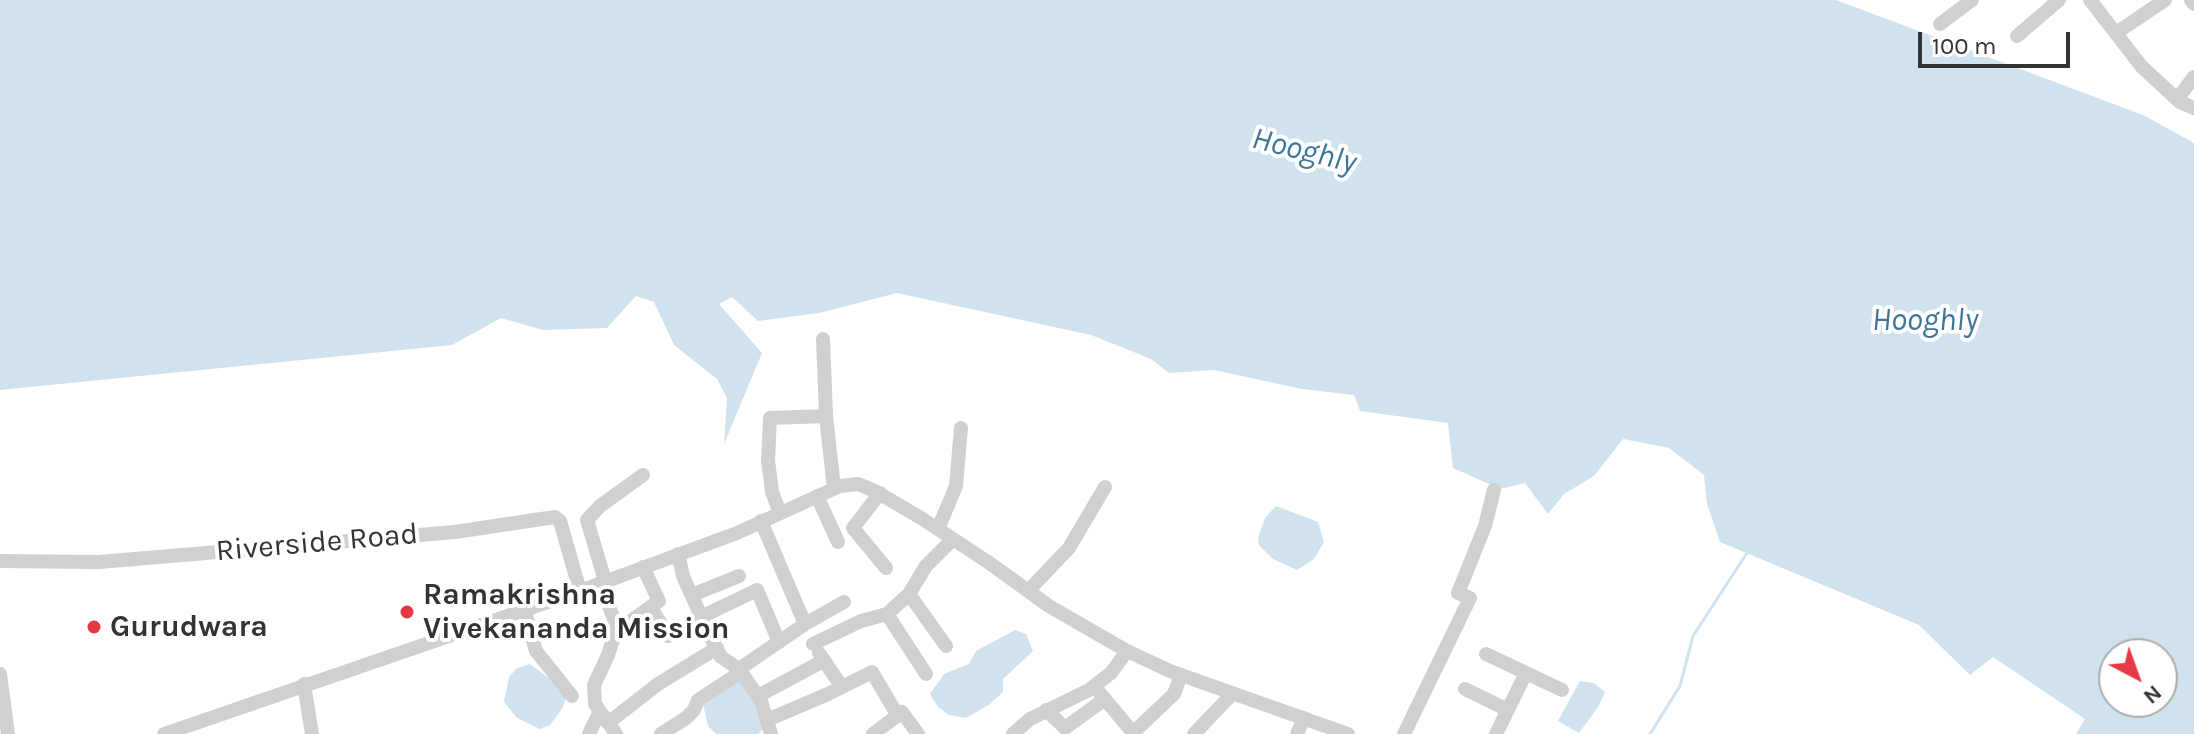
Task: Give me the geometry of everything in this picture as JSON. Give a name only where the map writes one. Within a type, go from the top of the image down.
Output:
[{"type":"street","points":[[1940,24],[1972,0]]},
{"type":"street","points":[[2017,36],[2059,0]]},
{"type":"street","points":[[2090,0],[2142,67],[2177,99],[2194,108]]},
{"type":"street","points":[[2116,33],[2163,1]]},
{"type":"street","points":[[2177,99],[2194,77]]},
{"type":"street","points":[[823,339],[826,416],[834,488]]},
{"type":"street","points":[[780,513],[772,492],[768,460],[770,418],[826,416]]},
{"type":"street","points":[[938,529],[956,486],[961,428]]},
{"type":"street","points":[[608,723],[595,704],[594,685],[617,627],[587,520],[600,506],[643,475]]},
{"type":"street","points":[[164,734],[580,591],[761,521],[834,488],[858,484],[880,493],[938,529],[1028,591],[1127,651],[1181,675],[1348,734]]},
{"type":"street","points":[[1028,591],[1069,548],[1105,487]]},
{"type":"street","points":[[1404,734],[1470,598],[1458,593],[1485,526],[1494,490]]},
{"type":"street","points":[[880,493],[853,528],[886,568]]},
{"type":"street","points":[[817,496],[838,542]]},
{"type":"street","name":"Riverside Road","points":[[0,562],[99,562],[455,532],[555,517],[560,521],[580,591]]},
{"type":"street","points":[[761,521],[813,644],[842,687]]},
{"type":"street","points":[[813,644],[861,621],[887,614],[909,594],[926,566],[953,539]]},
{"type":"street","points":[[678,554],[702,619],[721,657],[740,670],[758,696],[769,727],[872,672],[898,716]]},
{"type":"street","points":[[617,627],[659,601],[643,567]]},
{"type":"street","points":[[692,595],[739,576]]},
{"type":"street","points":[[651,607],[668,636],[757,590],[779,642]]},
{"type":"street","points":[[909,594],[946,646]]},
{"type":"street","points":[[661,734],[686,718],[698,700],[804,625],[844,602]]},
{"type":"street","points":[[524,609],[536,651],[572,696]]},
{"type":"street","points":[[887,614],[926,674]]},
{"type":"street","points":[[589,734],[658,684],[717,648]]},
{"type":"street","points":[[1014,734],[1030,719],[1093,686],[1111,673],[1127,651]]},
{"type":"street","points":[[1486,654],[1562,690]]},
{"type":"street","points":[[758,696],[823,661]]},
{"type":"street","points":[[1496,734],[1526,673]]},
{"type":"street","points":[[0,674],[8,734]]},
{"type":"street","points":[[1093,686],[1135,734],[1174,694],[1181,675]]},
{"type":"street","points":[[304,684],[312,734]]},
{"type":"street","points":[[1465,689],[1508,710]]},
{"type":"street","points":[[1194,734],[1233,693]]},
{"type":"street","points":[[1046,710],[1065,728],[1105,699]]},
{"type":"street","points":[[873,734],[902,712],[918,734]]},
{"type":"street","points":[[1297,734],[1304,718]]},
{"type":"water","name":"Hooghly","points":[[0,0],[1836,0],[2143,115],[2194,143],[2194,734],[2076,734],[2085,719],[1993,657],[1970,675],[1919,625],[1720,542],[1707,504],[1704,475],[1669,448],[1623,439],[1594,476],[1564,494],[1548,514],[1525,483],[1500,489],[1453,468],[1448,423],[1360,411],[1354,395],[1302,389],[1214,370],[1169,373],[1151,359],[1091,335],[897,293],[819,313],[758,321],[732,297],[719,304],[762,353],[724,444],[727,398],[717,379],[674,345],[654,302],[636,296],[607,328],[543,330],[501,318],[452,345],[0,390]]},
{"type":"water","points":[[1276,506],[1318,522],[1324,542],[1314,559],[1297,570],[1273,559],[1259,545],[1258,538],[1265,518]]},
{"type":"water","points":[[1015,630],[1026,634],[1033,651],[1003,679],[1003,692],[966,718],[949,715],[938,707],[930,694],[944,674],[969,664],[976,651]]},
{"type":"water","points":[[530,664],[561,687],[566,698],[550,725],[540,729],[517,718],[504,702],[509,677],[517,668]]},
{"type":"water","points":[[731,680],[745,683],[767,725],[758,734],[716,734],[708,726],[702,700]]},
{"type":"water","points":[[1580,681],[1594,683],[1605,692],[1579,733],[1558,721]]},
{"type":"waterway","points":[[1650,734],[1680,686],[1693,636],[1747,553]]},
{"type":"place","name":"Ramakrishna Vivekananda Mission","points":[[407,612]]},
{"type":"place","name":"Gurudwara","points":[[94,627]]}]
